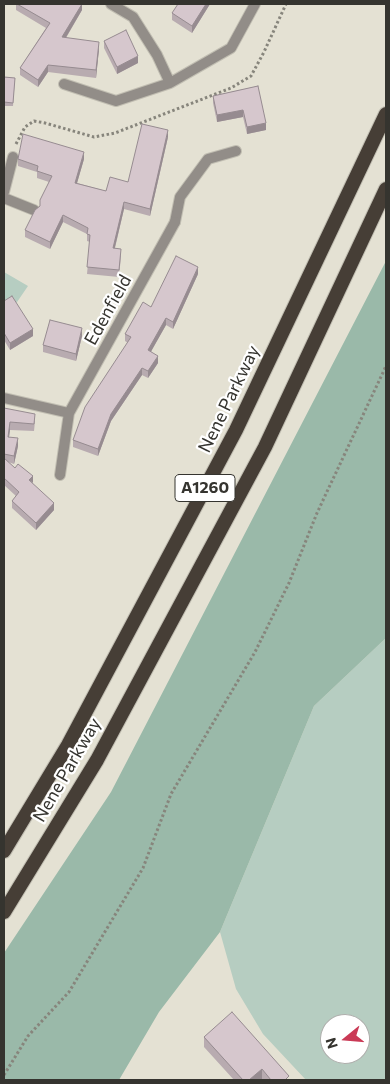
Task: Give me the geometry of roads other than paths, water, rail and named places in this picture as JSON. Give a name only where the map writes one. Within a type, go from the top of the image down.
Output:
[{"type":"highway","name":"Nene Parkway","points":[[4,851],[68,745],[236,430],[386,114]]},
{"type":"highway","name":"Nene Parkway","points":[[4,912],[96,760],[265,447],[386,189]]},
{"type":"street","points":[[111,4],[133,17],[157,55],[170,83]]},
{"type":"street","points":[[64,84],[116,101],[170,83],[231,48],[255,4]]},
{"type":"street","name":"Edenfield","points":[[60,474],[69,413],[175,222],[180,197],[208,159],[236,151]]},
{"type":"street","points":[[4,192],[13,157]]},
{"type":"street","points":[[4,198],[34,210]]},
{"type":"street","points":[[4,398],[69,413]]}]
